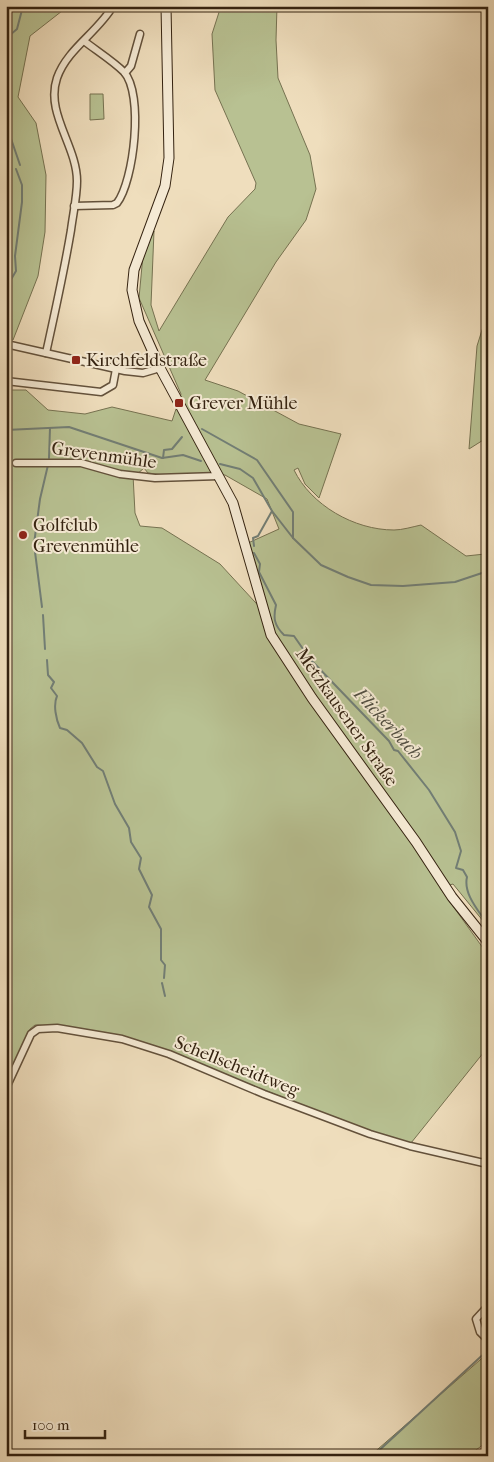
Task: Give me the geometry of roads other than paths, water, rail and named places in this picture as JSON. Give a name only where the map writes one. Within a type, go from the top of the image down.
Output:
[{"type":"main road","name":"Metzkausener Straße","points":[[166,6],[168,167],[160,199],[137,258],[132,290],[139,321],[160,368],[219,476],[237,514],[271,635],[312,698],[416,842],[452,897],[488,942]]},
{"type":"street","points":[[46,353],[62,284],[77,179],[71,149],[56,109],[55,96],[58,75],[66,62],[113,6]]},
{"type":"street","points":[[125,72],[132,66],[140,34]]},
{"type":"street","points":[[74,206],[113,206],[122,194],[130,171],[134,150],[134,94],[125,72],[84,41]]},
{"type":"street","points":[[6,344],[116,369],[143,372],[160,368]]},
{"type":"street","points":[[6,381],[101,392],[113,385],[116,369]]},
{"type":"street","name":"Grevenmühle","points":[[16,463],[81,463],[120,474],[155,478],[219,476]]},
{"type":"street","name":"Schellscheidtweg","points":[[6,1088],[31,1034],[38,1029],[57,1028],[122,1039],[150,1048],[370,1134],[410,1146],[488,1164]]},
{"type":"street","points":[[488,1306],[476,1319],[480,1332],[488,1340]]},
{"type":"waterway","points":[[6,45],[10,35],[17,29],[23,6]]},
{"type":"waterway","points":[[6,124],[20,165]]},
{"type":"waterway","points":[[6,288],[16,271],[15,256],[22,202],[22,185],[16,169]]},
{"type":"waterway","points":[[6,430],[69,427],[162,458],[183,455],[201,461]]},
{"type":"waterway","points":[[49,458],[50,428]]},
{"type":"waterway","points":[[202,429],[257,460],[293,512],[293,538]]},
{"type":"waterway","points":[[163,458],[164,450],[172,449],[182,437]]},
{"type":"waterway","points":[[220,464],[240,469],[253,478],[272,511],[293,538],[321,565],[348,577],[371,585],[403,586],[455,582],[488,571]]},
{"type":"waterway","points":[[42,607],[34,544],[40,499],[48,465]]},
{"type":"waterway","name":"Flickerbach","points":[[254,546],[253,538],[258,536],[272,511]]},
{"type":"waterway","name":"Flickerbach","points":[[254,553],[260,564],[259,572],[276,605],[275,618],[278,628],[284,635],[294,636],[310,659],[389,741],[394,750],[398,751],[429,790],[455,832],[461,851],[456,868],[463,870],[467,877],[467,890],[476,908],[488,925]]},
{"type":"waterway","points":[[43,615],[45,649]]},
{"type":"waterway","points":[[47,660],[48,675],[54,682],[51,688],[57,696],[55,712],[60,728],[67,730],[82,743],[97,767],[103,771],[115,804],[129,828],[131,842],[141,858],[139,869],[152,895],[149,907],[161,929],[161,960],[165,965],[164,978]]},
{"type":"waterway","points":[[162,983],[165,996]]},
{"type":"waterway","points":[[373,1456],[488,1350]]},
{"type":"place","name":"Kirchfeldstraße","points":[[76,360]]},
{"type":"place","name":"Grever Mühle","points":[[179,403]]},
{"type":"place","name":"Golfclub Grevenmühle","points":[[23,535]]}]
